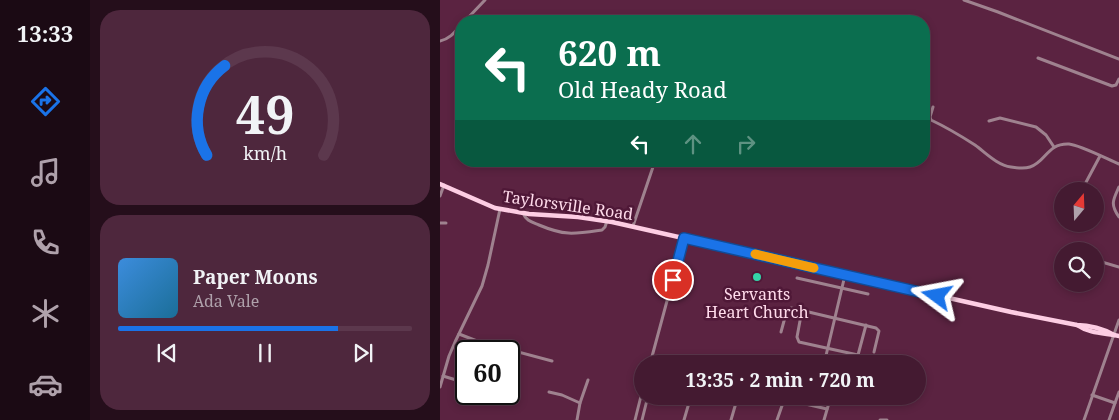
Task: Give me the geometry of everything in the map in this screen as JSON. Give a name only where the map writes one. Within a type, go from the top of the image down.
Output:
[{"type":"main road","name":"Taylorsville Road","points":[[442,184],[500,209],[523,213],[607,220],[1006,311],[1083,325],[1116,335]]},
{"type":"street","points":[[470,15],[484,0]]},
{"type":"street","points":[[964,0],[1119,59]]},
{"type":"street","points":[[440,41],[449,38],[455,32]]},
{"type":"street","points":[[1038,58],[1112,86],[1119,79]]},
{"type":"street","points":[[933,107],[931,120],[957,133],[997,162],[1006,166],[1026,168],[1033,166],[1054,147],[1063,144],[1073,145],[1119,164]]},
{"type":"street","points":[[988,121],[1000,118],[1036,127],[1046,134],[1054,147]]},
{"type":"street","points":[[1086,182],[1100,156]]},
{"type":"street","points":[[632,226],[653,167]]},
{"type":"street","points":[[440,196],[442,184]]},
{"type":"street","points":[[1119,187],[1113,203],[1119,217]]},
{"type":"street","points":[[440,387],[449,356],[482,286],[500,209]]},
{"type":"street","points":[[523,213],[528,220],[551,230],[573,234],[602,230],[607,220]]},
{"type":"street","points":[[440,223],[446,223]]},
{"type":"street","points":[[652,355],[684,238]]},
{"type":"street","points":[[1104,263],[1119,268]]},
{"type":"street","points":[[826,355],[845,275]]},
{"type":"street","points":[[797,278],[868,294]]},
{"type":"street","points":[[781,332],[787,310],[790,308],[802,310],[876,328],[879,331],[874,352]]},
{"type":"street","points":[[802,310],[798,342],[827,349],[858,355],[866,325]]},
{"type":"street","points":[[1084,420],[1116,335],[1119,320]]},
{"type":"street","points":[[459,334],[477,342],[552,361]]},
{"type":"street","points":[[443,376],[455,380]]},
{"type":"street","points":[[577,420],[580,403],[588,380]]},
{"type":"street","points":[[549,392],[580,403]]},
{"type":"street","points":[[1109,420],[1119,392]]},
{"type":"street","points":[[1092,395],[1115,403]]},
{"type":"street","points":[[635,420],[639,405]]},
{"type":"street","points":[[642,420],[646,405]]},
{"type":"street","points":[[684,420],[688,405]]},
{"type":"street","points":[[731,420],[735,405]]},
{"type":"street","points":[[778,420],[782,405]]},
{"type":"street","points":[[811,405],[827,408]]},
{"type":"street","points":[[824,420],[828,405]]},
{"type":"street","points":[[880,420],[887,420]]},
{"type":"slow traffic","points":[[755,254],[814,268]]},
{"type":"place","name":"Servants Heart Church","points":[[757,277]]},
{"type":"route","points":[[673,280],[684,238],[937,296]]}]
